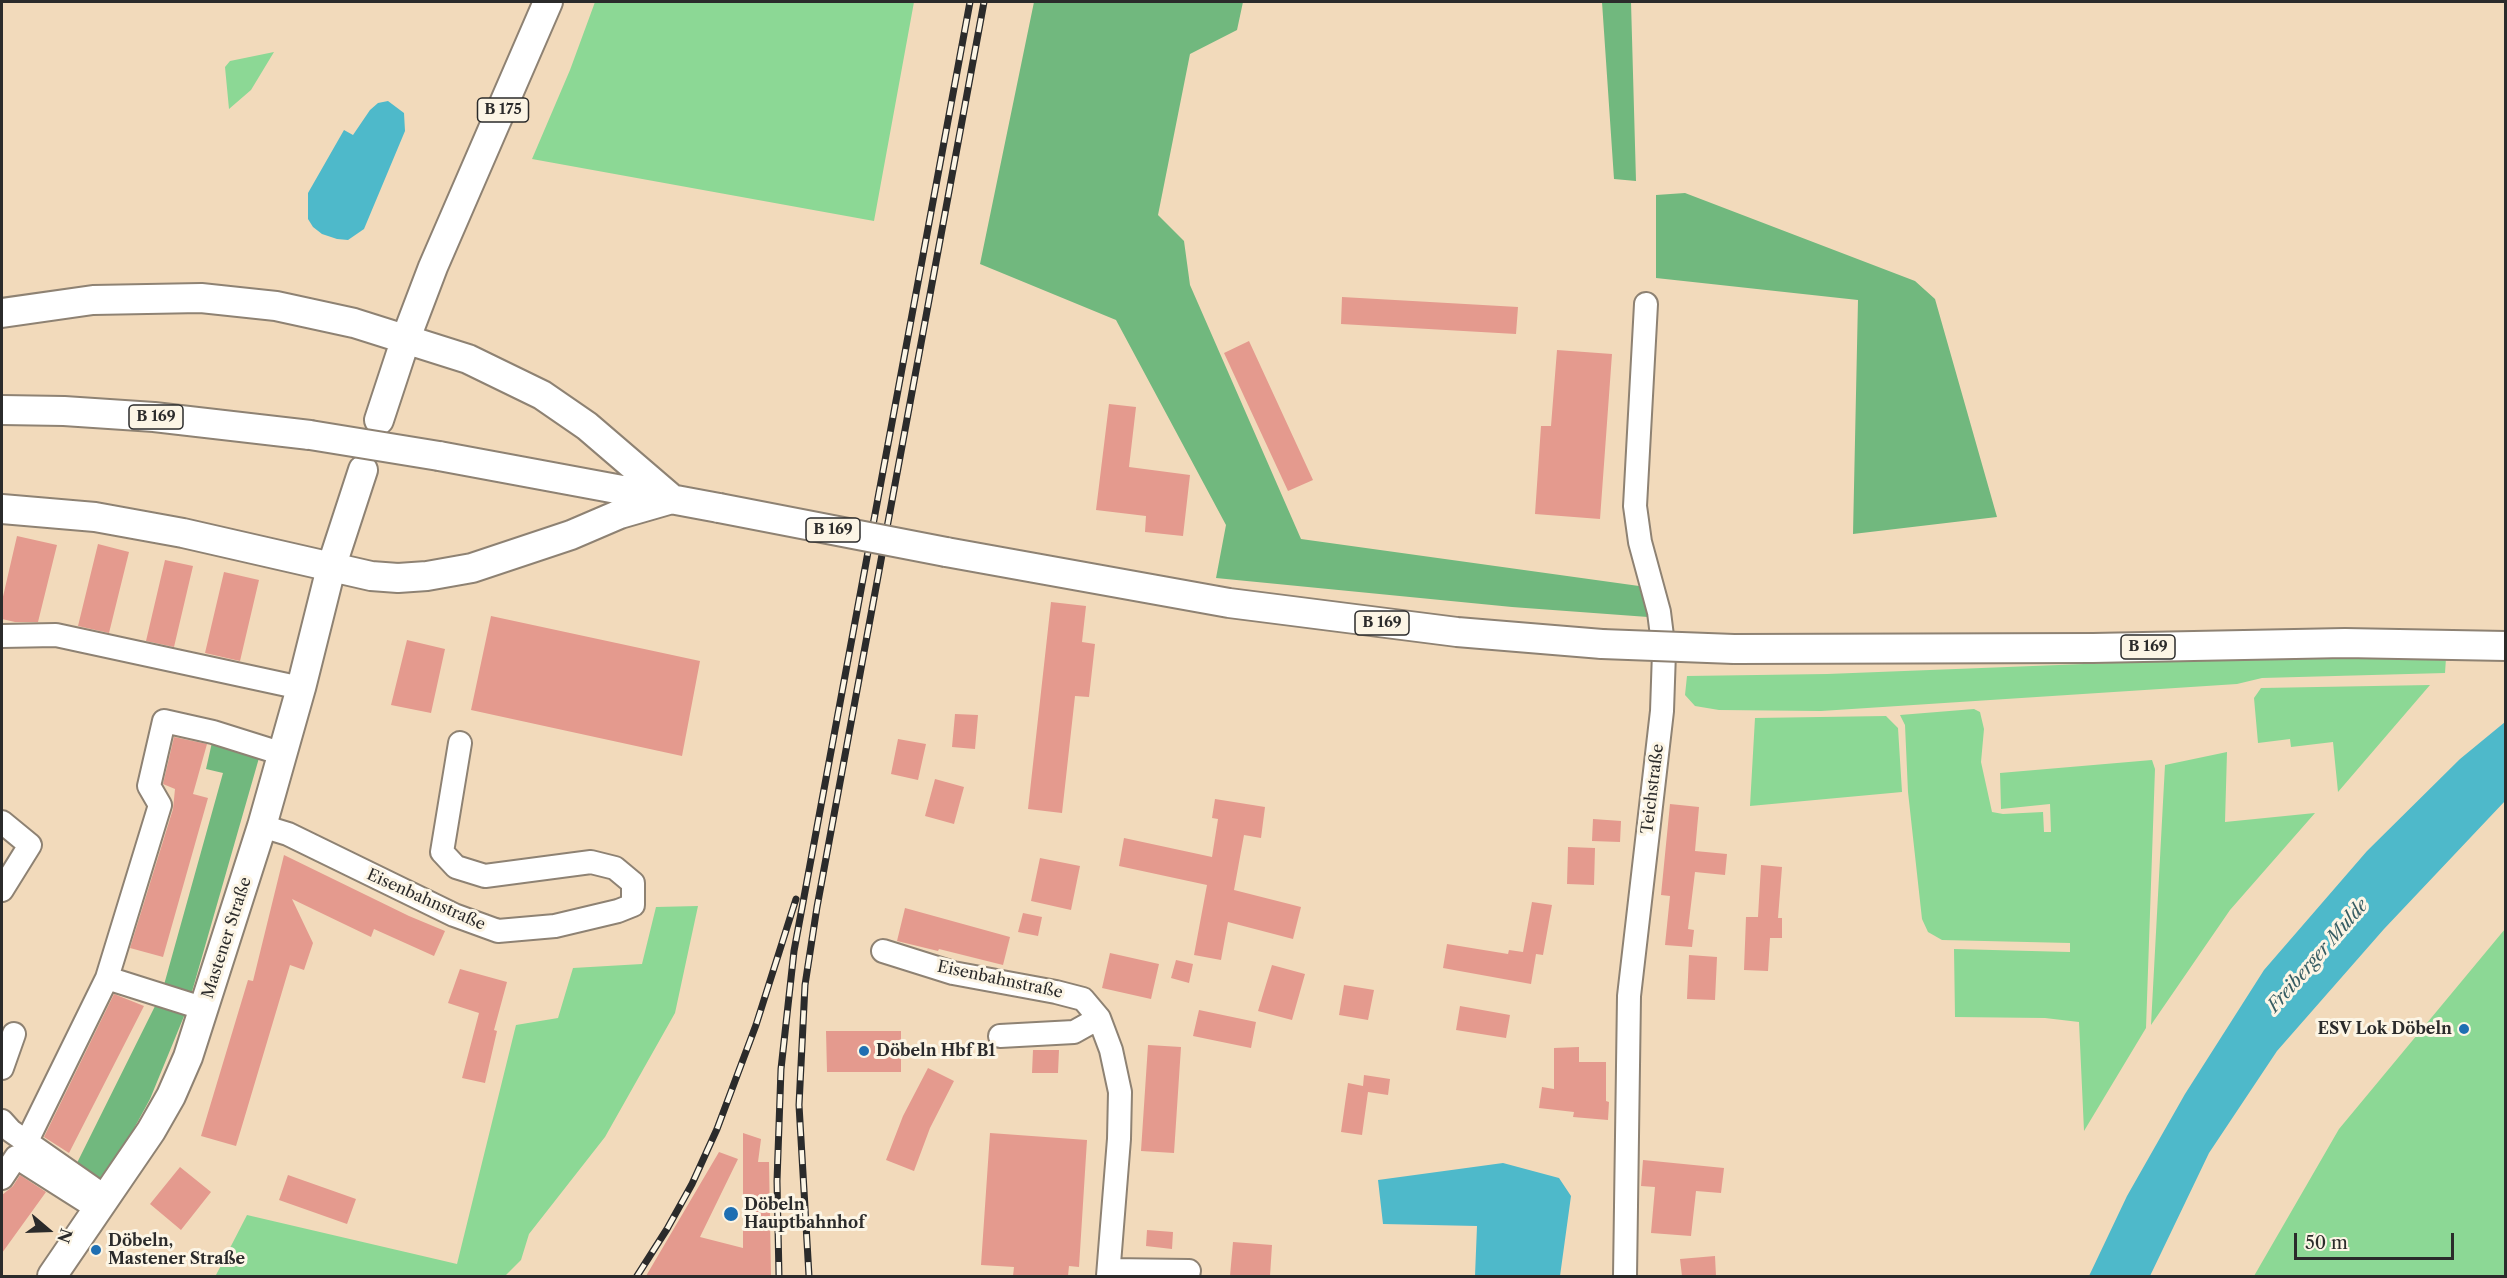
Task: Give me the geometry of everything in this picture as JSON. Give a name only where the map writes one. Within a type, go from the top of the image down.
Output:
[{"type":"main road","name":"B 175","points":[[379,420],[405,338],[433,267],[548,2]]},
{"type":"main road","points":[[2,313],[93,300],[201,298],[276,306],[354,322],[468,359],[542,395],[587,426],[672,499]]},
{"type":"main road","name":"B 169","points":[[2,411],[64,411],[154,417],[310,435],[672,499],[1017,567],[1342,619],[1457,632],[1602,644],[1734,649],[2094,648],[2345,643],[2493,645]]},
{"type":"main road","name":"Mastener Straße","points":[[52,1276],[151,1131],[171,1096],[205,1009],[262,826],[301,688],[331,568],[363,470]]},
{"type":"main road","points":[[2,509],[94,517],[172,531],[370,576],[398,578],[427,576],[472,568],[570,535],[620,514],[672,499]]},
{"type":"street","name":"Teichstraße","points":[[1625,1276],[1629,996],[1662,711],[1664,652],[1659,612],[1640,542],[1635,506],[1646,304]]},
{"type":"street","points":[[2,636],[56,635],[301,688]]},
{"type":"street","points":[[27,1141],[107,978],[160,806],[149,786],[164,720],[283,753]]},
{"type":"street","name":"Eisenbahnstraße","points":[[262,826],[288,834],[454,915],[498,931],[555,926],[618,911],[633,905],[633,883],[615,868],[591,862],[485,876],[456,867],[442,852],[460,743]]},
{"type":"street","points":[[2,822],[30,845],[2,890]]},
{"type":"street","name":"Eisenbahnstraße","points":[[883,951],[953,973],[1083,999],[1100,1018],[1111,1050],[1120,1092],[1108,1273]]},
{"type":"street","points":[[107,978],[205,1009]]},
{"type":"street","points":[[1000,1036],[1074,1032],[1100,1018]]},
{"type":"street","points":[[2,1068],[14,1034]]},
{"type":"street","points":[[2,1121],[103,1204]]},
{"type":"street","points":[[2,1178],[16,1158],[103,1204]]},
{"type":"street","points":[[1108,1273],[1189,1271]]},
{"type":"green space","points":[[595,2],[914,2],[874,221],[532,159],[570,70]]},
{"type":"green space","points":[[1034,2],[1243,2],[1237,30],[1190,54],[1158,215],[1184,241],[1190,285],[1301,539],[1639,586],[1648,617],[1512,607],[1216,578],[1226,525],[1116,320],[980,264]]},
{"type":"green space","points":[[1602,2],[1631,2],[1636,181],[1614,179]]},
{"type":"green space","points":[[274,52],[251,90],[229,109],[225,67],[230,61]]},
{"type":"green space","points":[[1685,193],[1915,281],[1935,299],[1997,517],[1853,534],[1858,300],[1656,278],[1656,195]]},
{"type":"green space","points":[[2446,658],[2445,673],[2262,678],[2237,684],[1821,711],[1719,710],[1695,706],[1685,695],[1687,676],[1827,674],[2136,662]]},
{"type":"green space","points":[[2430,685],[2338,792],[2333,742],[2291,747],[2290,739],[2258,743],[2254,698],[2261,688]]},
{"type":"green space","points":[[1974,709],[1980,712],[1984,729],[1981,762],[1992,812],[2003,814],[2043,812],[2044,832],[2051,832],[2050,804],[2001,809],[2000,773],[2152,760],[2155,769],[2146,1028],[2084,1131],[2079,1022],[2045,1018],[1955,1017],[1954,949],[2070,952],[2070,943],[1942,940],[1928,932],[1922,919],[1908,792],[1905,725],[1900,715]]},
{"type":"green space","points":[[1886,716],[1898,728],[1902,792],[1750,806],[1755,718]]},
{"type":"green space","points":[[213,738],[261,751],[187,1009],[150,1099],[131,1134],[98,1181],[75,1167],[162,992],[223,773],[206,769]]},
{"type":"green space","points":[[2227,752],[2225,822],[2315,813],[2230,910],[2151,1025],[2165,765]]},
{"type":"green space","points":[[698,906],[675,1013],[605,1137],[529,1234],[521,1260],[505,1276],[216,1275],[247,1215],[457,1264],[516,1025],[558,1018],[573,968],[642,964],[656,907]]},
{"type":"green space","name":"ESV Lok Döbeln","points":[[2505,929],[2505,1276],[2254,1276],[2339,1129]]},
{"type":"water","points":[[388,101],[404,113],[405,131],[364,229],[348,240],[322,234],[313,227],[308,219],[308,193],[344,130],[353,135],[370,110],[378,103]]},
{"type":"water","name":"Freiberger Mulde","points":[[2505,722],[2505,801],[2384,929],[2277,1051],[2209,1153],[2150,1276],[2089,1276],[2127,1196],[2185,1094],[2264,970],[2367,851],[2460,759]]},
{"type":"water","points":[[1503,1163],[1559,1178],[1571,1196],[1560,1276],[1475,1276],[1477,1226],[1383,1224],[1378,1180]]},
{"type":"building","points":[[1342,297],[1518,307],[1516,334],[1341,324]]},
{"type":"building","points":[[1249,341],[1313,480],[1288,491],[1224,353]]},
{"type":"building","points":[[1557,350],[1612,354],[1600,519],[1535,514],[1541,426],[1551,426]]},
{"type":"building","points":[[1109,404],[1136,407],[1129,467],[1190,475],[1183,536],[1145,532],[1146,516],[1096,510]]},
{"type":"building","points":[[17,536],[57,545],[38,622],[15,622],[2,619],[2,601]]},
{"type":"building","points":[[98,544],[129,552],[109,633],[78,626]]},
{"type":"building","points":[[165,560],[193,566],[174,647],[146,641]]},
{"type":"building","points":[[224,572],[259,580],[240,661],[205,653]]},
{"type":"building","points":[[1051,602],[1086,606],[1082,642],[1095,644],[1089,697],[1075,696],[1062,813],[1028,809]]},
{"type":"building","points":[[491,616],[700,661],[682,756],[471,710]]},
{"type":"building","points":[[407,640],[445,649],[431,713],[391,705]]},
{"type":"building","points":[[955,714],[978,715],[975,749],[952,747]]},
{"type":"building","points":[[174,737],[207,744],[193,794],[208,798],[163,957],[130,948],[173,809],[175,789],[163,784]]},
{"type":"building","points":[[898,739],[926,744],[918,780],[891,774]]},
{"type":"building","points":[[935,779],[964,787],[954,824],[925,816]]},
{"type":"building","points":[[1215,799],[1265,807],[1261,838],[1244,835],[1234,890],[1301,907],[1293,939],[1228,922],[1221,960],[1194,955],[1207,885],[1119,866],[1124,838],[1212,857],[1218,819],[1212,818]]},
{"type":"building","points":[[1670,804],[1699,807],[1695,851],[1727,854],[1725,875],[1695,872],[1688,929],[1694,930],[1692,947],[1665,945],[1670,896],[1661,895]]},
{"type":"building","points":[[1593,819],[1621,821],[1620,842],[1592,841]]},
{"type":"building","points":[[1568,847],[1595,848],[1594,885],[1567,884]]},
{"type":"building","points":[[284,855],[409,916],[445,931],[434,956],[374,929],[371,937],[292,899],[313,943],[304,970],[290,965],[236,1146],[201,1136],[248,980],[253,981]]},
{"type":"building","points":[[1040,858],[1080,866],[1071,910],[1031,901]]},
{"type":"building","points":[[1761,865],[1782,867],[1778,918],[1782,918],[1782,938],[1770,938],[1768,971],[1744,970],[1746,917],[1758,917]]},
{"type":"building","points":[[1532,902],[1552,905],[1543,955],[1536,954],[1531,984],[1443,968],[1447,944],[1508,954],[1509,950],[1523,952]]},
{"type":"building","points":[[905,908],[1010,937],[1003,965],[897,941]]},
{"type":"building","points":[[1023,913],[1042,917],[1038,936],[1018,932]]},
{"type":"building","points":[[1110,953],[1159,964],[1151,999],[1102,988]]},
{"type":"building","points":[[1689,955],[1717,957],[1715,1000],[1687,999]]},
{"type":"building","points":[[1176,960],[1193,964],[1189,983],[1171,978]]},
{"type":"building","points":[[1272,965],[1305,974],[1292,1020],[1258,1011]]},
{"type":"building","points":[[460,969],[507,982],[494,1030],[497,1031],[485,1083],[462,1078],[479,1013],[448,1003]]},
{"type":"building","points":[[1344,985],[1374,990],[1368,1020],[1339,1015]]},
{"type":"building","points":[[114,994],[144,1006],[69,1153],[44,1137]]},
{"type":"building","points":[[1460,1006],[1510,1015],[1506,1038],[1456,1030]]},
{"type":"building","points":[[1199,1010],[1256,1022],[1251,1048],[1193,1036]]},
{"type":"building","name":"Döbeln Hbf B1","points":[[826,1031],[901,1031],[901,1072],[827,1072]]},
{"type":"building","points":[[1148,1045],[1181,1047],[1174,1153],[1141,1151]]},
{"type":"building","points":[[1579,1047],[1579,1062],[1606,1062],[1608,1120],[1573,1117],[1574,1112],[1539,1108],[1542,1087],[1554,1089],[1554,1048]]},
{"type":"building","points":[[1033,1050],[1059,1050],[1058,1073],[1032,1073]]},
{"type":"building","points":[[928,1068],[954,1081],[930,1128],[914,1171],[886,1160],[903,1116]]},
{"type":"building","points":[[1364,1075],[1390,1079],[1388,1095],[1368,1092],[1362,1135],[1341,1132],[1348,1083],[1363,1086]]},
{"type":"building","points":[[743,1133],[761,1139],[758,1162],[769,1162],[771,1276],[646,1276],[719,1152],[738,1159],[700,1237],[743,1248]]},
{"type":"building","points":[[990,1133],[1087,1140],[1079,1267],[1069,1266],[1068,1276],[1013,1276],[1014,1267],[981,1265]]},
{"type":"building","points":[[1643,1160],[1724,1168],[1721,1193],[1696,1191],[1691,1236],[1651,1233],[1655,1187],[1641,1186]]},
{"type":"building","points":[[180,1167],[211,1192],[181,1230],[150,1204]]},
{"type":"building","points":[[20,1175],[46,1192],[2,1253],[2,1195],[13,1186]]},
{"type":"building","points":[[288,1175],[356,1199],[347,1224],[279,1200]]},
{"type":"building","points":[[1147,1230],[1173,1232],[1172,1249],[1146,1246]]},
{"type":"building","points":[[1233,1242],[1272,1245],[1270,1276],[1230,1276]]},
{"type":"building","points":[[1715,1256],[1716,1276],[1682,1276],[1680,1259]]},
{"type":"railway","points":[[779,1276],[777,1181],[781,1069],[794,951],[970,2]]},
{"type":"railway","points":[[809,1276],[799,1105],[805,985],[817,907],[984,2]]},
{"type":"railway","points":[[637,1276],[692,1184],[717,1129],[756,1025],[796,899]]},
{"type":"place","name":"ESV Lok Döbeln","points":[[2464,1029]]},
{"type":"place","name":"Döbeln Hbf B1","points":[[864,1051]]},
{"type":"place","name":"Döbeln Hauptbahnhof","points":[[731,1214]]},
{"type":"place","name":"Döbeln, Mastener Straße","points":[[96,1250]]}]
